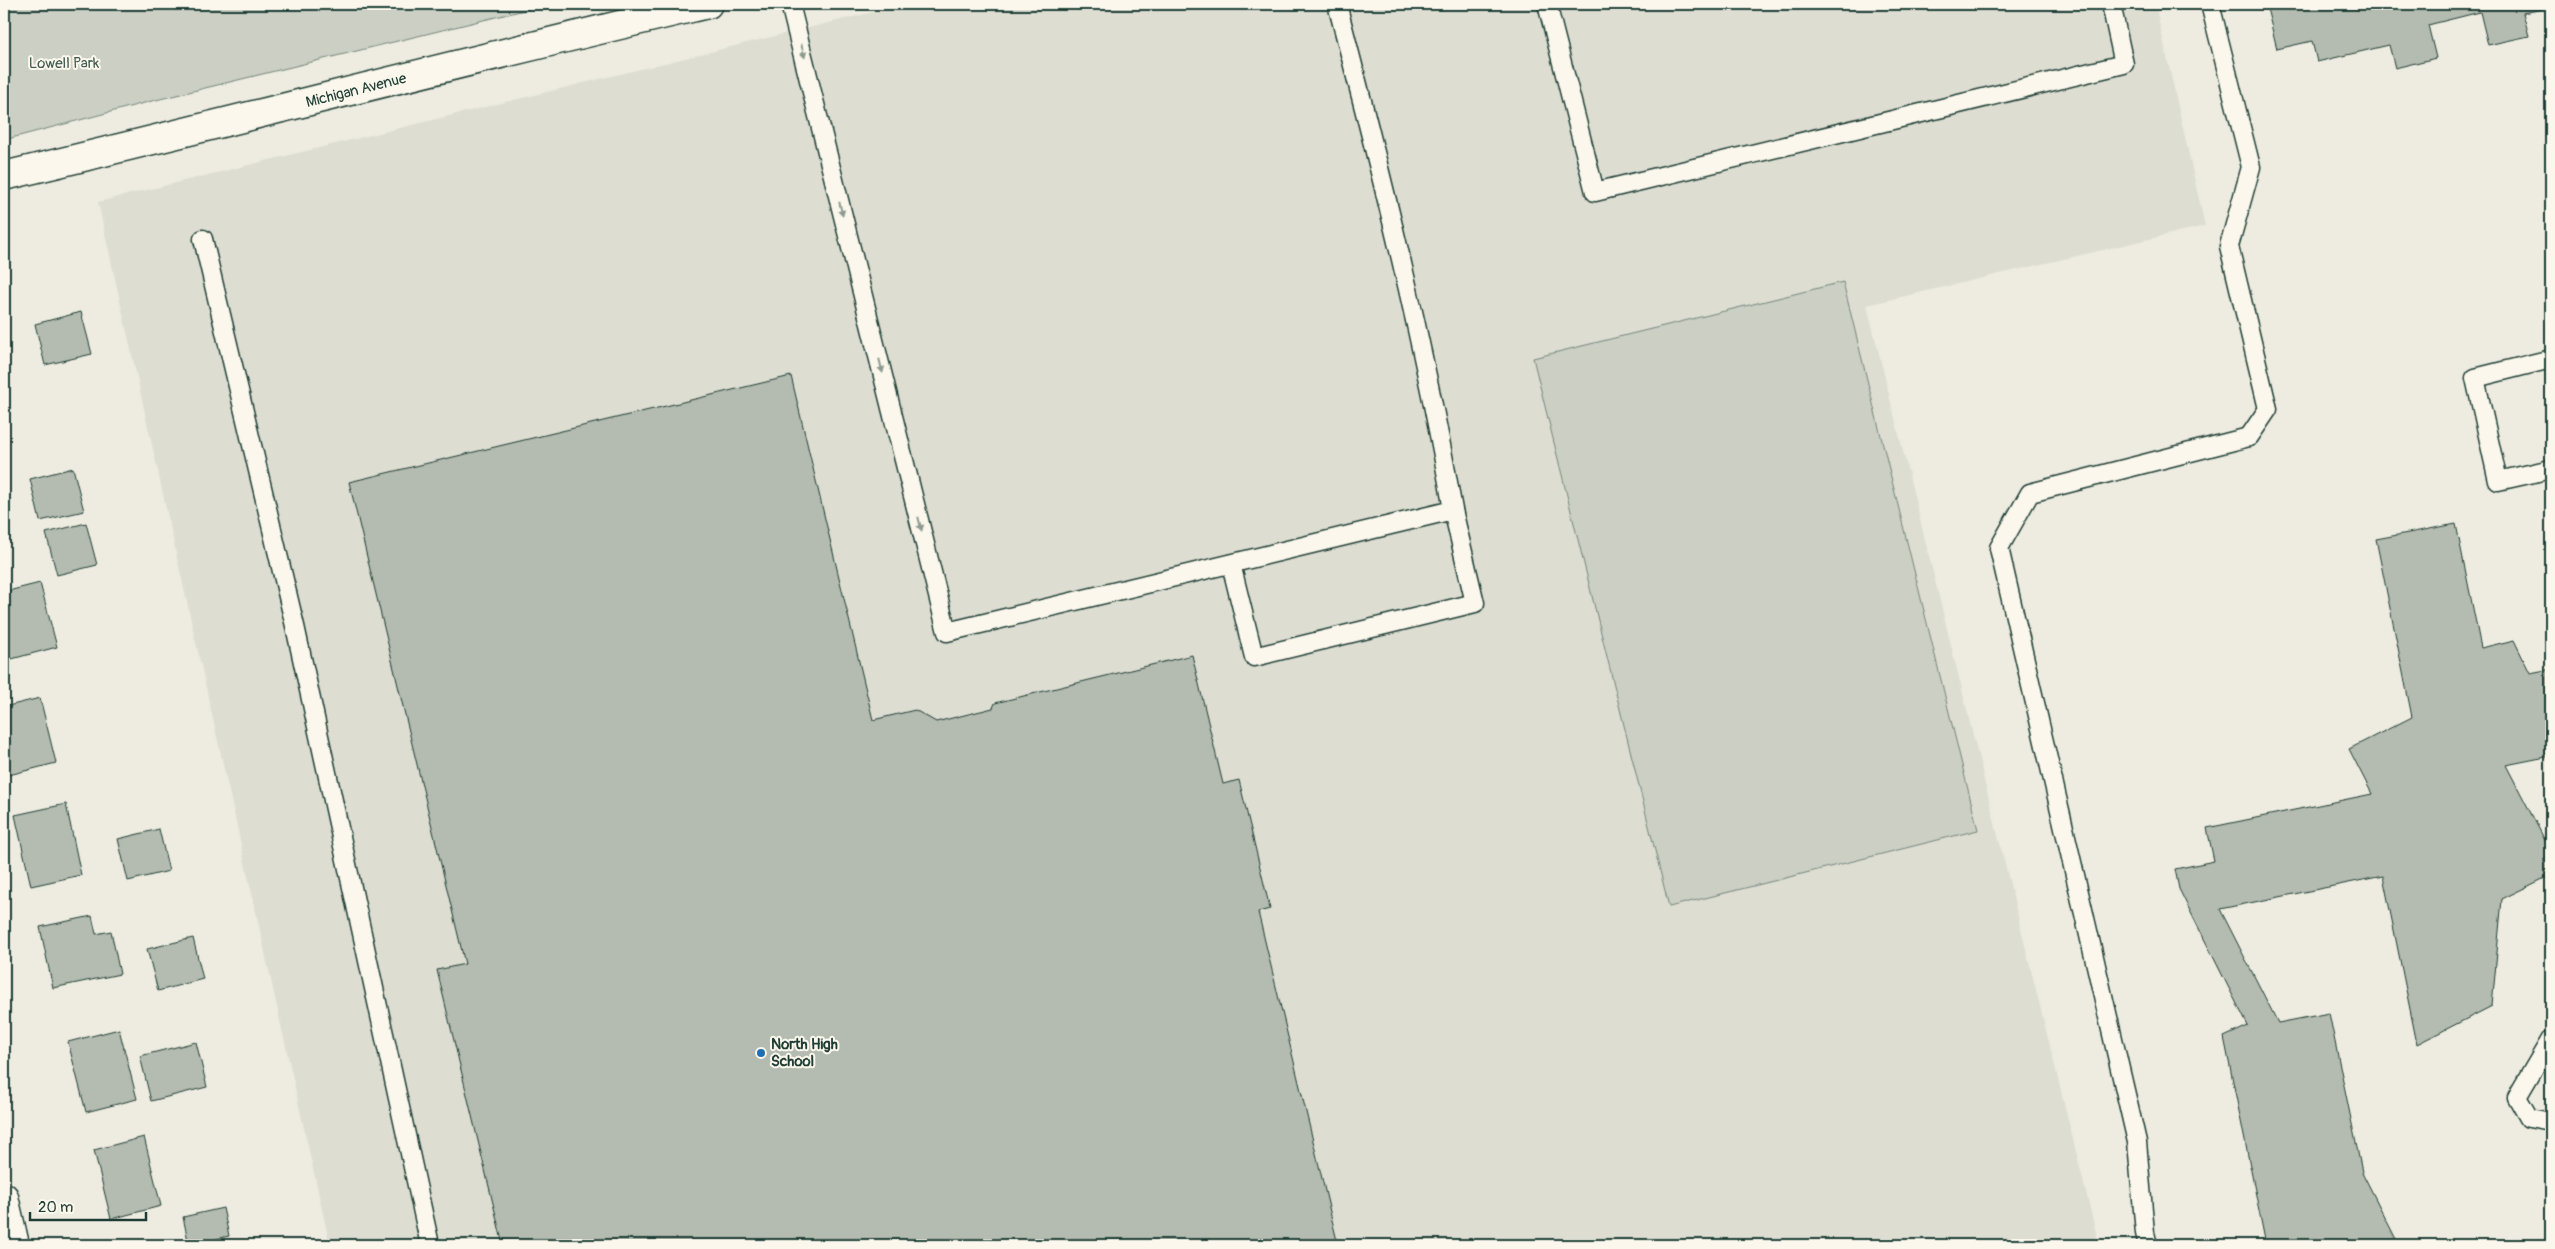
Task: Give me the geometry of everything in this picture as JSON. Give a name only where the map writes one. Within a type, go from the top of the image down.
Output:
[{"type":"street","name":"Michigan Avenue","points":[[4,176],[246,118],[495,54],[708,4]]},
{"type":"street","points":[[4,1197],[15,1245]]},
{"type":"lane","points":[[790,4],[947,632],[1453,510]]},
{"type":"lane","points":[[1230,564],[1254,657],[1475,603],[1453,510],[1432,388],[1385,190],[1337,4]]},
{"type":"lane","points":[[1546,4],[1595,192],[2124,64],[2111,4]]},
{"type":"lane","points":[[2148,1245],[2145,1233],[2137,1142],[1999,548],[2030,493],[2249,437],[2268,409],[2229,246],[2250,167],[2210,4]]},
{"type":"lane","points":[[203,239],[295,626],[430,1245]]},
{"type":"lane","points":[[2551,359],[2475,378],[2498,482],[2551,468]]},
{"type":"lane","points":[[2551,1038],[2517,1097],[2529,1118],[2551,1122]]},
{"type":"shaded area","points":[[906,4],[2155,4],[2205,226],[1867,305],[2099,1245],[330,1245],[98,202]]},
{"type":"green space","name":"Lowell Park","points":[[4,4],[549,4],[152,101],[4,140]]},
{"type":"green space","points":[[1843,282],[1978,830],[1669,907],[1533,358]]},
{"type":"building","points":[[2266,4],[2551,4],[2551,7],[2523,13],[2529,36],[2488,45],[2480,12],[2428,25],[2436,58],[2395,68],[2389,45],[2317,62],[2312,41],[2277,49]]},
{"type":"building","points":[[81,312],[92,354],[45,365],[35,324]]},
{"type":"building","points":[[791,376],[873,720],[915,710],[936,722],[993,708],[995,703],[1192,655],[1223,784],[1239,780],[1270,909],[1258,912],[1338,1245],[503,1245],[437,970],[465,964],[349,482]]},
{"type":"building","points":[[73,468],[84,511],[40,521],[30,479]]},
{"type":"building","points":[[86,523],[97,565],[57,575],[46,533]]},
{"type":"building","points":[[2456,524],[2481,648],[2514,640],[2530,673],[2551,669],[2551,756],[2506,765],[2551,852],[2551,875],[2502,899],[2492,1006],[2417,1044],[2383,876],[2220,909],[2278,1023],[2329,1013],[2362,1172],[2399,1245],[2266,1245],[2224,1037],[2248,1026],[2179,889],[2175,869],[2214,861],[2207,828],[2372,794],[2349,749],[2412,717],[2376,539]]},
{"type":"building","points":[[40,583],[57,647],[4,661],[4,592]]},
{"type":"building","points":[[40,698],[56,763],[5,776],[4,707]]},
{"type":"building","points":[[66,804],[81,875],[31,886],[15,815]]},
{"type":"building","points":[[159,829],[169,871],[128,881],[118,839]]},
{"type":"building","points":[[92,916],[96,934],[111,931],[120,974],[53,988],[40,927]]},
{"type":"building","points":[[193,938],[203,979],[158,991],[147,949]]},
{"type":"building","points":[[119,1029],[137,1099],[86,1112],[68,1042]]},
{"type":"building","points":[[196,1042],[207,1087],[151,1101],[140,1056]]},
{"type":"building","points":[[144,1137],[161,1206],[111,1219],[94,1150]]},
{"type":"building","points":[[223,1208],[229,1236],[189,1245],[183,1217]]},
{"type":"building","points":[[2551,1238],[2551,1245],[2513,1245]]},
{"type":"place","name":"North High School","points":[[761,1053]]}]
